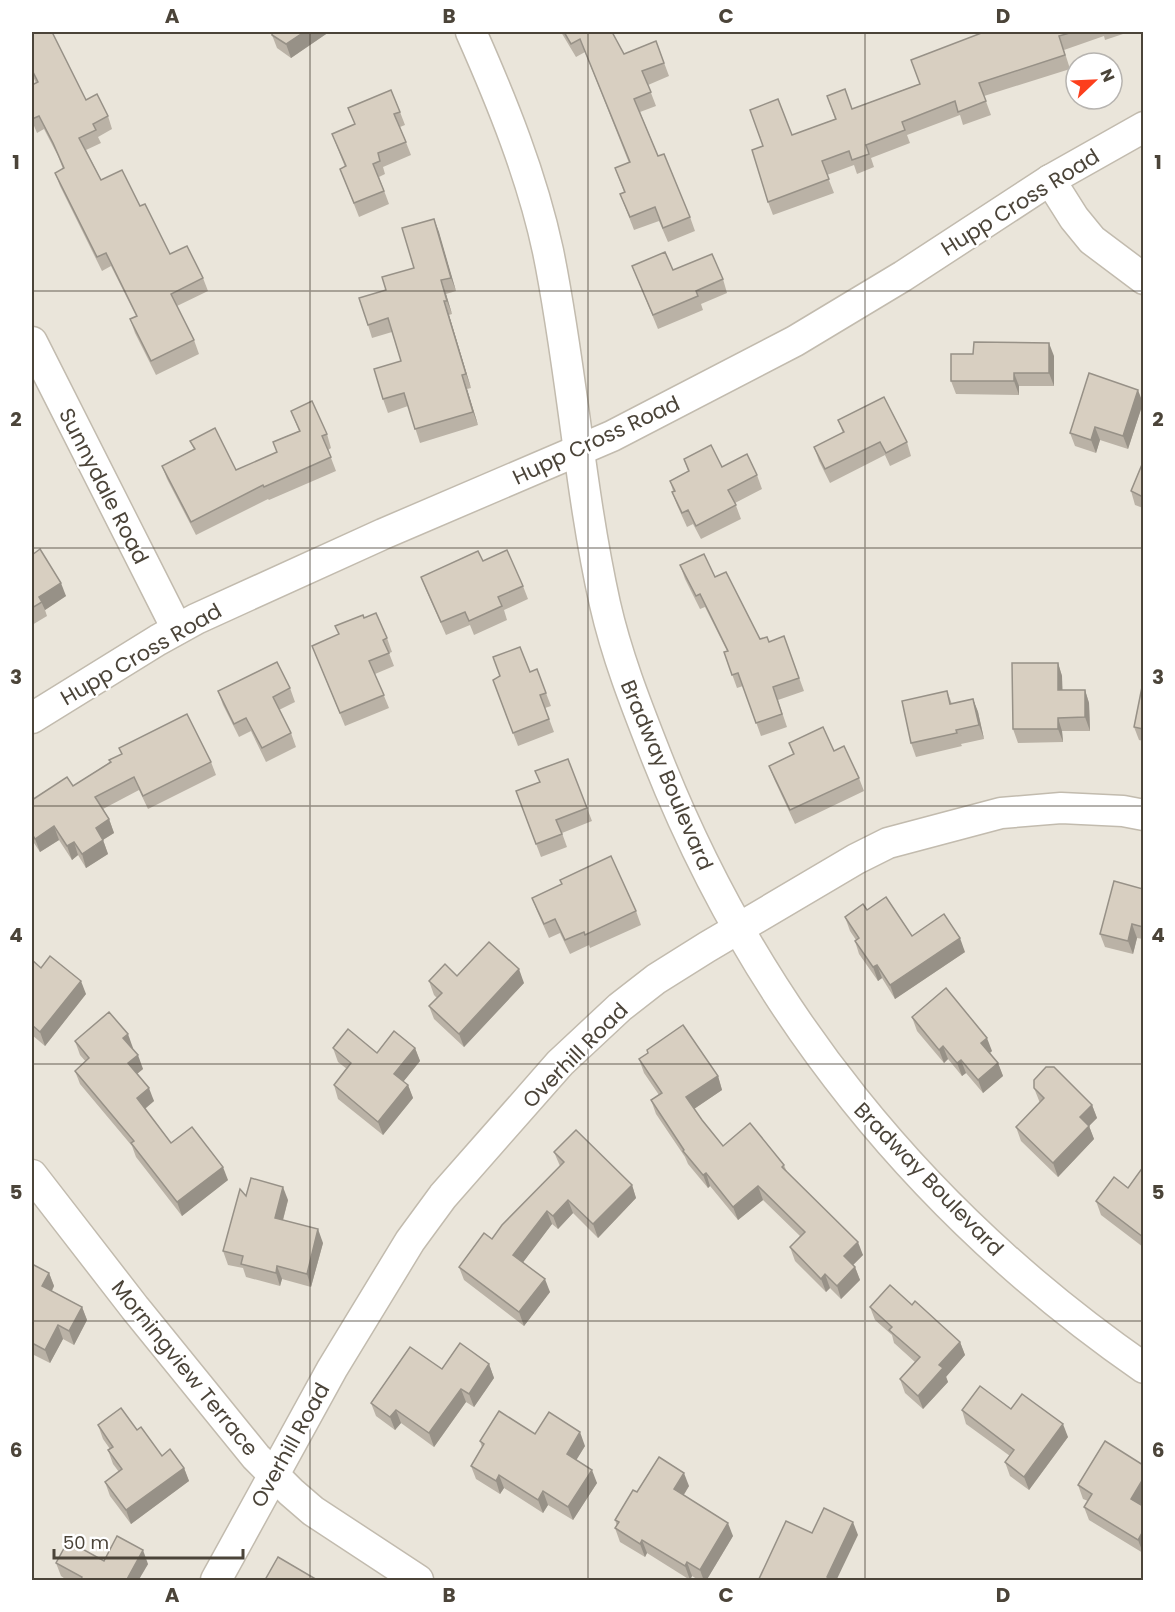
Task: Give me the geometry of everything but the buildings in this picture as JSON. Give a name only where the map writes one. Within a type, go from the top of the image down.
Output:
[{"type":"street","name":"Bradway Boulevard","points":[[471,32],[507,119],[547,248],[561,324],[586,510],[606,606],[626,680],[669,788],[700,857],[739,929],[798,1024],[851,1097],[912,1166],[985,1242],[1050,1299],[1143,1368]]},
{"type":"street","name":"Hupp Cross Road","points":[[32,718],[177,629],[294,574],[612,436],[795,341],[903,276],[1050,180],[1143,127]]},
{"type":"street","points":[[1050,180],[1074,218],[1092,240],[1143,279]]},
{"type":"street","name":"Sunnydale Road","points":[[32,342],[177,629]]},
{"type":"street","name":"Overhill Road","points":[[216,1581],[332,1369],[410,1241],[444,1196],[560,1063],[656,979],[856,859],[888,843],[1002,813],[1061,808],[1123,811],[1143,816]]},
{"type":"street","name":"Morningview Terrace","points":[[32,1175],[236,1434],[273,1475],[313,1511],[418,1581]]},
{"type":"shaded area","points":[[32,32],[1143,32],[1143,1580],[32,1580]]}]
